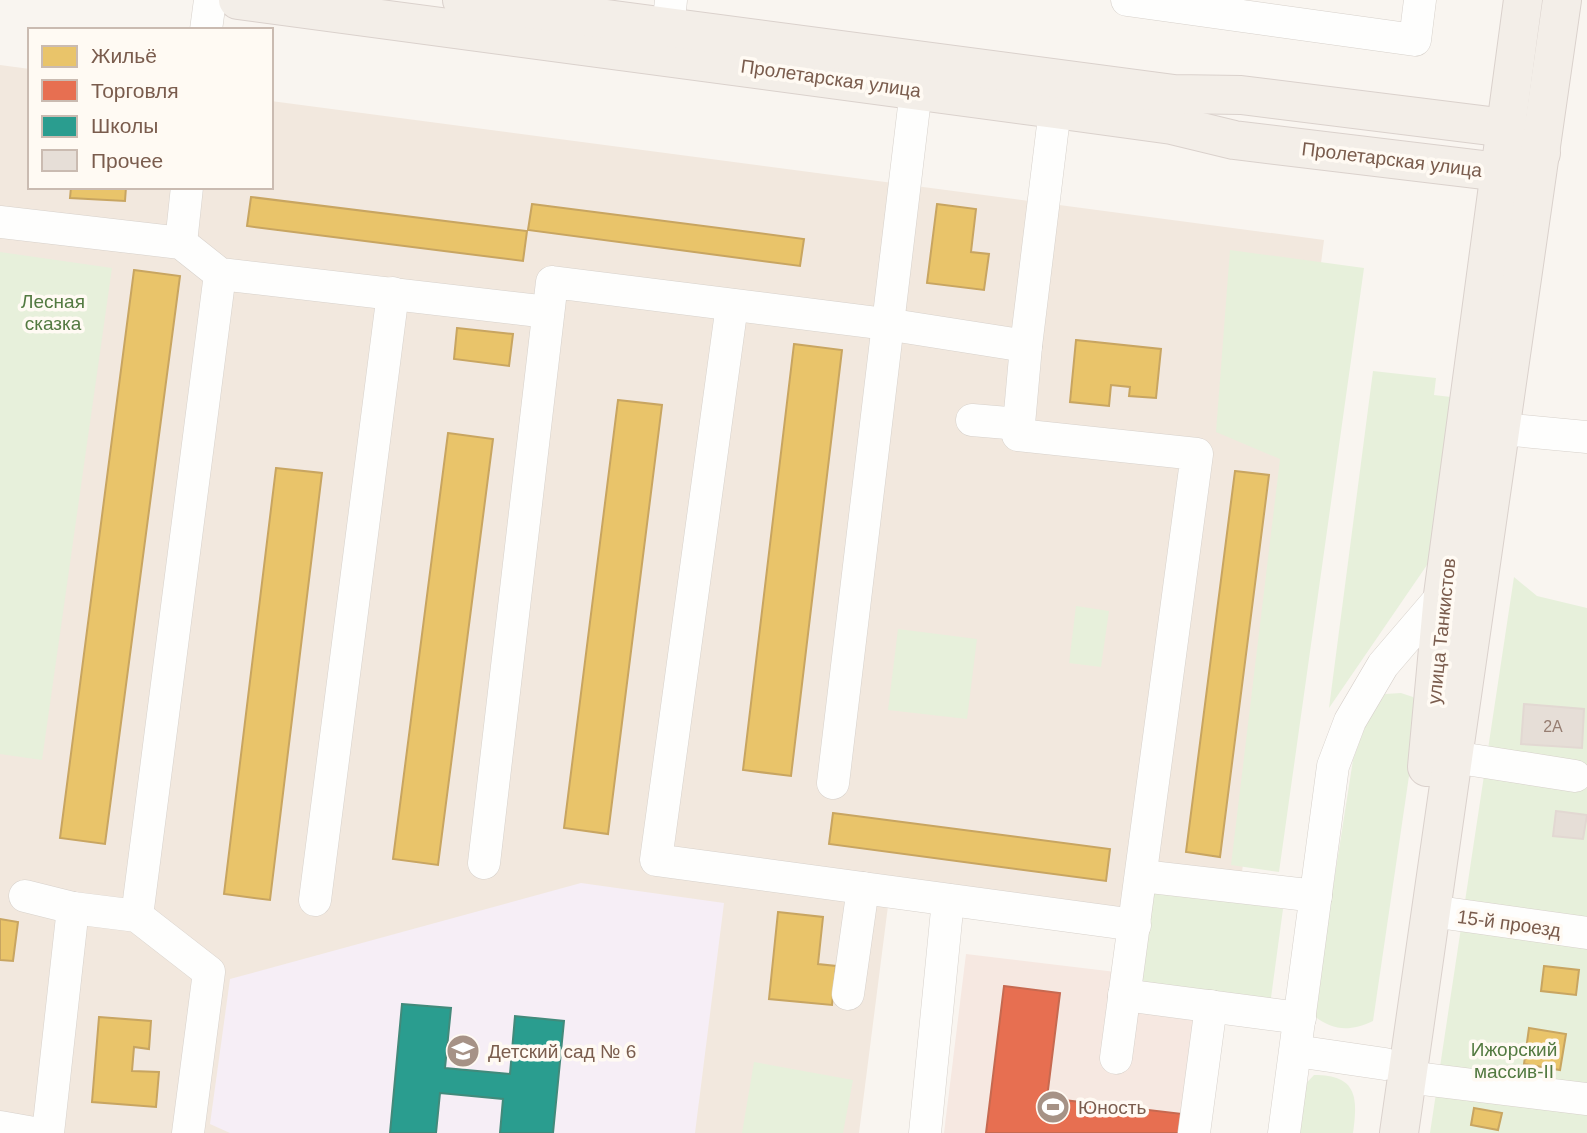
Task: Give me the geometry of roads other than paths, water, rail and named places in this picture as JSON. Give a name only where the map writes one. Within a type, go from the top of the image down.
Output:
[{"type":"main road","name":"Пролетарская улица","points":[[238,0],[668,27],[916,90],[1172,125],[1234,140],[1500,172],[1541,153],[1506,128],[1241,96],[1174,94],[668,27],[462,0]]},
{"type":"main road","name":"улица Танкистов","points":[[1398,1133],[1400,1069],[1443,595],[1523,0]]},
{"type":"main road","name":"улица Танкистов","points":[[1375,1133],[1400,1069],[1431,911],[1562,0]]},
{"type":"street","points":[[206,28],[210,0]]},
{"type":"street","points":[[1128,0],[1415,40],[1420,0]]},
{"type":"street","points":[[833,783],[916,90]]},
{"type":"street","points":[[1055,109],[1018,435],[1197,454],[1116,1058]]},
{"type":"street","points":[[181,243],[187,189]]},
{"type":"street","points":[[0,222],[181,243],[220,274],[548,313]]},
{"type":"street","points":[[137,916],[220,274]]},
{"type":"street","points":[[484,863],[552,282],[887,324],[1026,346]]},
{"type":"street","points":[[315,900],[393,293]]},
{"type":"street","points":[[732,305],[656,860],[1135,925]]},
{"type":"street","points":[[972,420],[1019,424]]},
{"type":"street","points":[[1502,429],[1587,437]]},
{"type":"street","points":[[1284,1133],[1333,766],[1350,721],[1383,665],[1443,595]]},
{"type":"street","points":[[1453,757],[1574,776]]},
{"type":"street","points":[[1142,876],[1316,896]]},
{"type":"street","points":[[848,994],[863,888]]},
{"type":"street","points":[[25,896],[73,908],[137,916],[209,972],[188,1133]]},
{"type":"street","points":[[925,1133],[948,900]]},
{"type":"street","points":[[48,1133],[73,908]]},
{"type":"street","name":"15-й проезд","points":[[1431,911],[1587,933]]},
{"type":"street","points":[[1124,995],[1300,1018]]},
{"type":"street","points":[[1194,1133],[1211,1006]]},
{"type":"street","points":[[1296,1051],[1587,1099]]},
{"type":"street","points":[[0,1127],[34,1133]]},
{"type":"place","name":"Детский сад № 6","points":[[463,1051]]},
{"type":"place","name":"Юность","points":[[1053,1107]]},
{"type":"park label","name":"Лесная сказка","points":[[53,312]]},
{"type":"park label","name":"Ижорский массив-II","points":[[1514,1060]]}]
